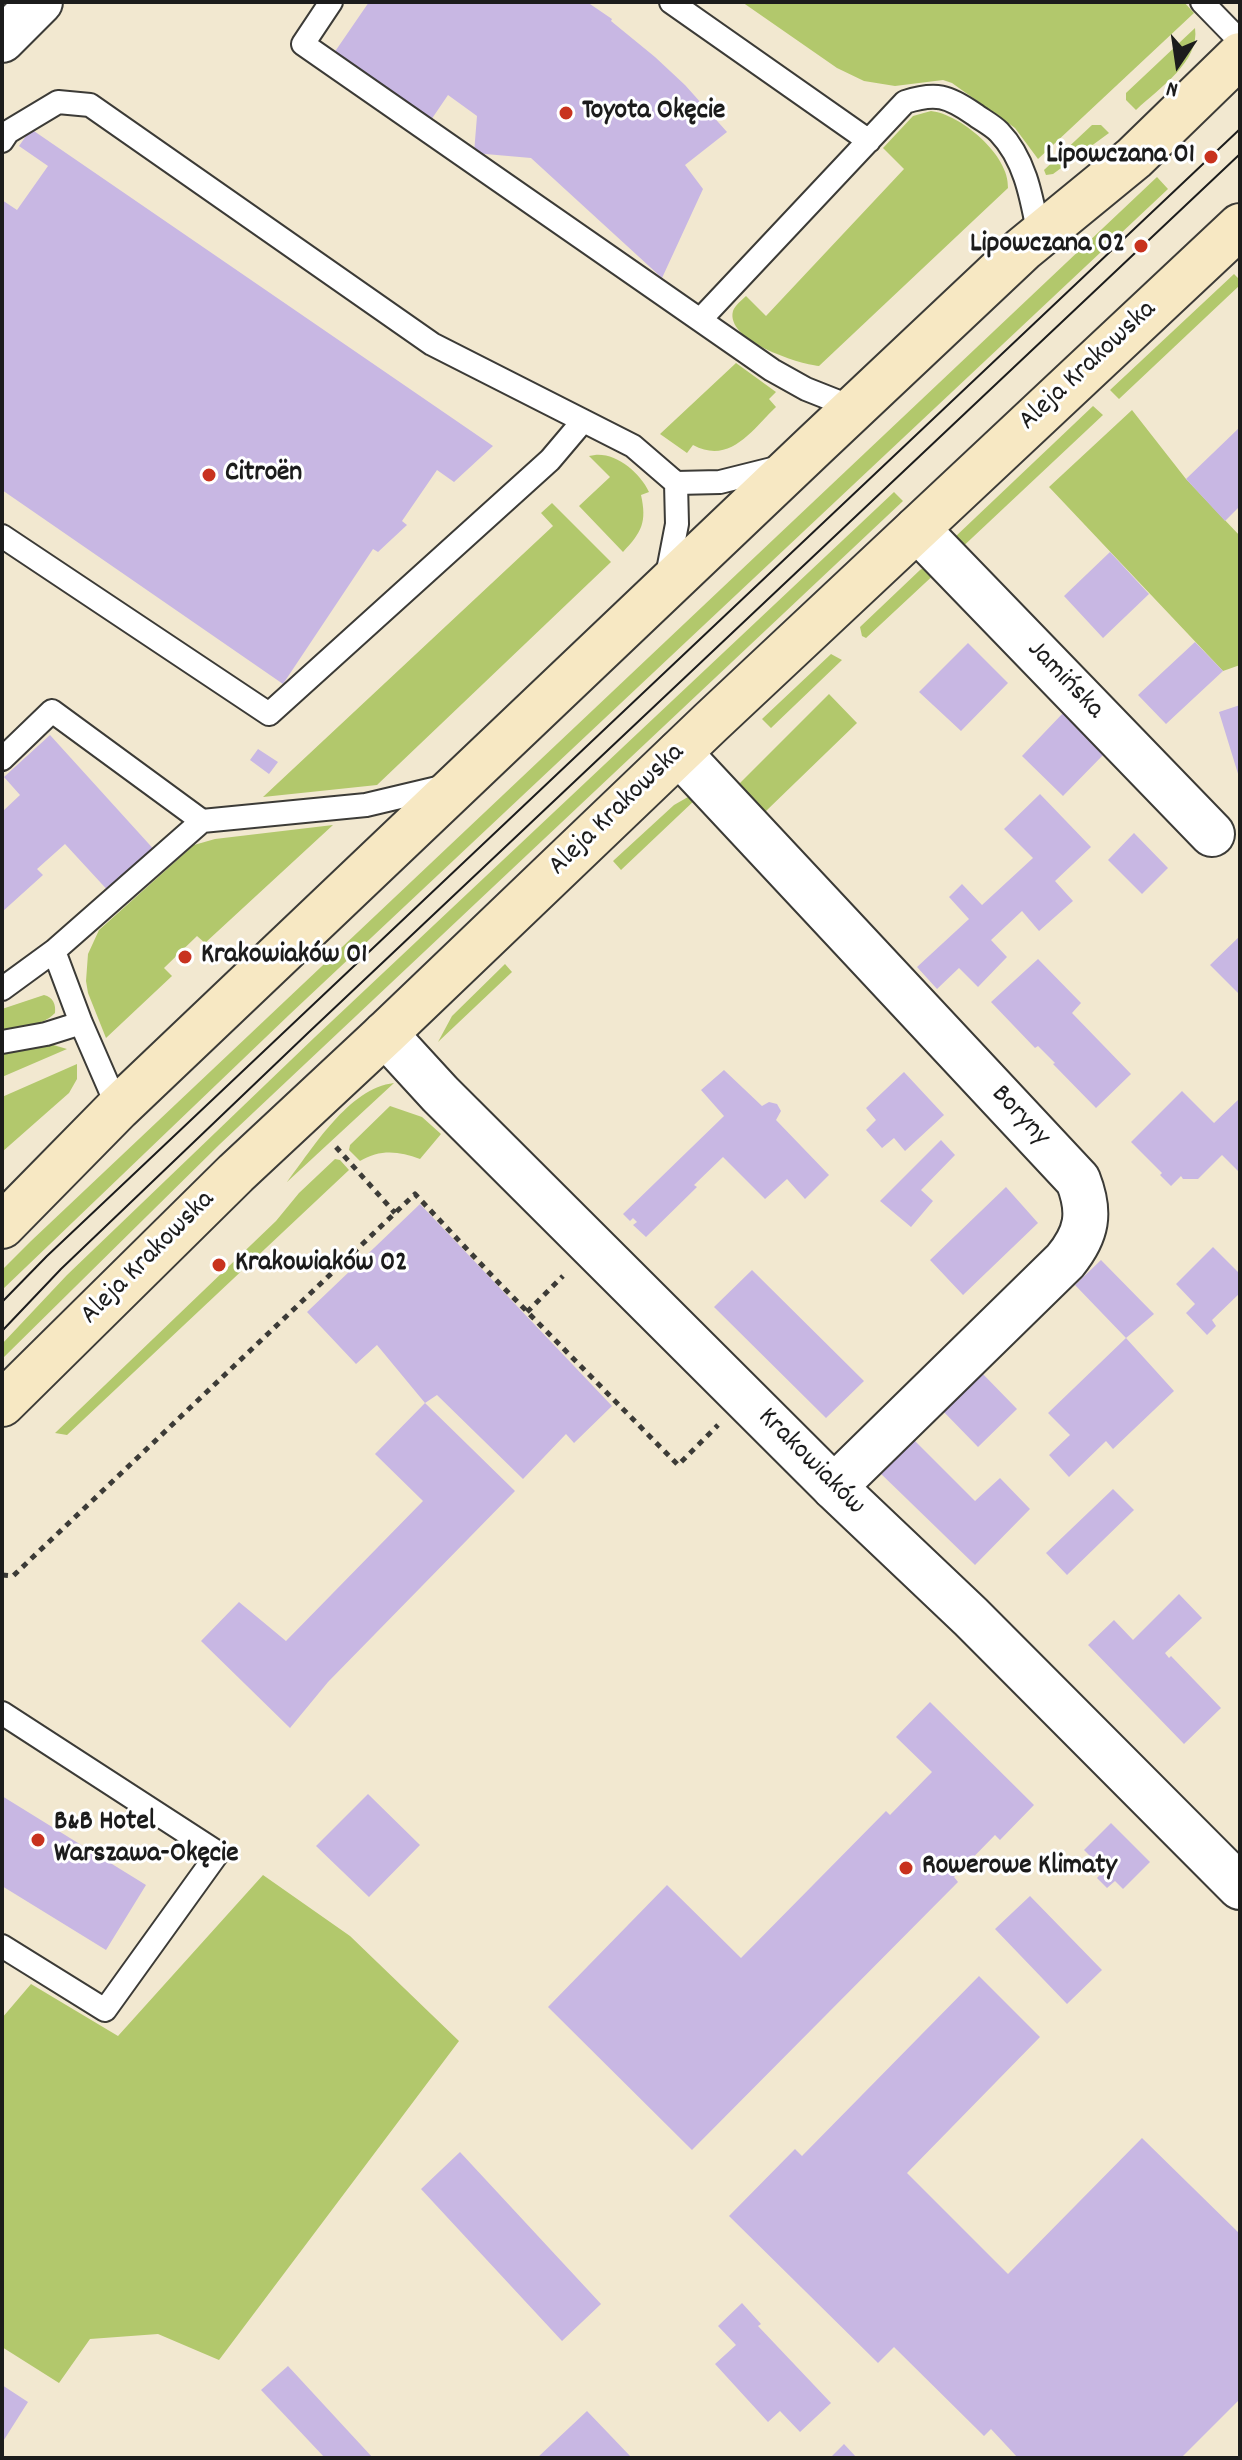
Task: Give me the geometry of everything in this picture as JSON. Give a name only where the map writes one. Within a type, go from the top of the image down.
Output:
[{"type":"main road","points":[[2,1226],[118,1108],[854,408],[1039,236],[1134,158],[1240,55]]},
{"type":"main road","name":"Aleja Krakowska","points":[[2,1404],[202,1206],[1240,226]]},
{"type":"street","points":[[2,40],[40,2]]},
{"type":"street","name":"Jamińska","points":[[917,529],[1212,834]]},
{"type":"street","name":"Boryny","points":[[679,753],[1078,1180],[1086,1201],[1086,1221],[1078,1245],[1065,1261],[834,1487]]},
{"type":"street","name":"Krakowiaków","points":[[385,1034],[440,1094],[1240,1887]]},
{"type":"lane","points":[[331,2],[303,44],[772,370],[806,389],[854,408]]},
{"type":"lane","points":[[671,2],[869,141]]},
{"type":"lane","points":[[1202,2],[1240,41]]},
{"type":"lane","points":[[700,320],[905,102],[921,97],[938,95],[954,100],[999,132],[1016,154],[1029,186],[1039,236]]},
{"type":"lane","points":[[2,141],[8,132],[58,102],[90,105],[432,344],[633,446],[676,483],[720,482],[797,462]]},
{"type":"lane","points":[[2,536],[269,714],[550,460],[583,421]]},
{"type":"lane","points":[[664,590],[677,524],[676,483]]},
{"type":"lane","points":[[2,759],[52,711],[202,821]]},
{"type":"lane","points":[[7,980],[54,951],[202,821],[366,805],[463,781]]},
{"type":"lane","points":[[54,951],[118,1108]]},
{"type":"lane","points":[[2,1042],[46,1034],[81,1023]]},
{"type":"lane","points":[[2,1713],[218,1853],[105,2010],[2,1946]]},
{"type":"path","points":[[336,1147],[395,1213]]},
{"type":"path","points":[[2,1575],[13,1576],[415,1194],[678,1465],[719,1425]]},
{"type":"path","points":[[527,1312],[566,1273]]},
{"type":"green space","points":[[742,2],[1184,2],[1194,13],[1038,159],[1015,128],[952,83],[943,80],[895,86],[864,81],[837,68]]},
{"type":"green space","points":[[1195,28],[1195,40],[1185,63],[1136,110],[1126,100],[1126,93]]},
{"type":"green space","points":[[931,111],[956,120],[981,138],[1001,162],[1008,188],[819,366],[765,349],[740,332],[734,322],[733,311],[737,305],[746,296],[766,316],[904,169],[883,148],[913,116]]},
{"type":"green space","points":[[1092,125],[1101,125],[1109,133],[1053,174],[1046,175],[1044,170]]},
{"type":"green space","points":[[1157,177],[1168,189],[289,1015],[2,1290],[2,1270],[31,1241]]},
{"type":"green space","points":[[1234,274],[1240,285],[1119,399],[1110,390]]},
{"type":"green space","points":[[736,363],[776,392],[769,399],[776,407],[749,434],[729,448],[706,450],[693,445],[687,453],[660,434]]},
{"type":"green space","points":[[1093,406],[1103,415],[956,553],[955,537]]},
{"type":"green space","points":[[1132,410],[1186,479],[1240,536],[1240,665],[1223,671],[1049,487]]},
{"type":"green space","points":[[589,456],[611,457],[627,466],[649,492],[641,495],[641,526],[623,552],[579,506],[610,477]]},
{"type":"green space","points":[[894,492],[903,501],[220,1144],[2,1359],[2,1344],[67,1275]]},
{"type":"green space","points":[[552,503],[611,562],[377,785],[263,797],[553,526],[541,513]]},
{"type":"green space","points":[[927,566],[939,570],[866,638],[862,636],[860,627]]},
{"type":"green space","points":[[831,654],[842,660],[771,728],[762,719]]},
{"type":"green space","points":[[829,694],[857,723],[766,811],[755,816],[734,789]]},
{"type":"green space","points":[[688,797],[696,799],[621,870],[613,861],[674,805]]},
{"type":"green space","points":[[333,825],[205,943],[197,936],[164,968],[172,976],[106,1038],[86,981],[88,954],[99,930],[194,845],[215,839]]},
{"type":"green space","points":[[505,964],[512,972],[438,1042],[452,1016]]},
{"type":"green space","points":[[44,995],[50,997],[54,1004],[55,1013],[49,1018],[30,1026],[2,1030],[2,1009]]},
{"type":"green space","points":[[50,1044],[67,1049],[2,1077],[2,1053]]},
{"type":"green space","points":[[77,1064],[77,1079],[69,1093],[2,1152],[2,1097]]},
{"type":"green space","points":[[394,1083],[287,1182],[320,1137],[347,1108],[378,1087]]},
{"type":"green space","points":[[390,1106],[422,1117],[441,1134],[420,1159],[390,1152],[360,1161],[349,1150],[350,1145]]},
{"type":"green space","points":[[335,1159],[349,1170],[67,1435],[55,1433],[276,1221],[299,1193]]},
{"type":"green space","points":[[263,1875],[350,1936],[459,2041],[219,2360],[158,2334],[90,2339],[59,2383],[2,2347],[2,2018],[31,1984],[118,2036]]},
{"type":"building","points":[[369,2],[587,2],[612,19],[685,85],[727,132],[685,165],[703,189],[662,278],[531,158],[474,153],[477,116],[448,95],[431,120],[334,53]]},
{"type":"building","points":[[31,129],[493,446],[454,482],[437,470],[402,521],[407,525],[378,552],[373,549],[283,684],[2,490],[2,200],[17,210],[48,166],[19,146]]},
{"type":"building","points":[[1240,427],[1240,510],[1238,508],[1225,521],[1186,479]]},
{"type":"building","points":[[1110,552],[1149,594],[1103,638],[1064,596]]},
{"type":"building","points":[[1195,642],[1223,671],[1166,724],[1138,695]]},
{"type":"building","points":[[968,643],[1008,683],[961,731],[919,692]]},
{"type":"building","points":[[1240,705],[1240,777],[1239,777],[1219,712]]},
{"type":"building","points":[[1064,712],[1106,752],[1063,796],[1022,756]]},
{"type":"building","points":[[50,735],[158,854],[112,895],[65,844],[37,869],[43,875],[2,912],[2,812],[20,795],[4,777]]},
{"type":"building","points":[[258,749],[278,762],[269,774],[250,760]]},
{"type":"building","points":[[1040,794],[1091,847],[1055,881],[1073,901],[1039,931],[1022,911],[991,940],[1007,957],[978,987],[959,968],[937,989],[917,967],[969,919],[949,897],[962,884],[982,905],[1033,858],[1004,829]]},
{"type":"building","points":[[1134,833],[1168,868],[1142,894],[1108,860]]},
{"type":"building","points":[[1240,936],[1240,991],[1238,993],[1210,965]]},
{"type":"building","points":[[1038,959],[1081,1003],[1072,1013],[1131,1074],[1096,1108],[1055,1063],[1038,1046],[1035,1048],[991,1002]]},
{"type":"building","points":[[724,1070],[762,1106],[769,1102],[777,1104],[781,1111],[776,1120],[829,1175],[805,1199],[787,1179],[765,1199],[723,1157],[646,1237],[633,1225],[637,1222],[633,1218],[630,1221],[623,1214],[724,1116],[701,1090]]},
{"type":"building","points":[[904,1072],[944,1115],[905,1151],[894,1138],[882,1148],[866,1130],[876,1120],[866,1108]]},
{"type":"building","points":[[1182,1091],[1214,1123],[1240,1098],[1240,1173],[1222,1155],[1198,1179],[1183,1179],[1181,1176],[1171,1186],[1131,1142]]},
{"type":"building","points":[[941,1140],[955,1155],[921,1190],[933,1201],[911,1227],[880,1201]]},
{"type":"building","points":[[1006,1187],[1038,1223],[963,1295],[930,1260]]},
{"type":"building","points":[[420,1204],[612,1406],[574,1443],[566,1434],[523,1479],[437,1395],[425,1403],[377,1345],[356,1364],[307,1312]]},
{"type":"building","points":[[1213,1247],[1240,1274],[1240,1293],[1212,1320],[1216,1326],[1207,1335],[1186,1313],[1195,1304],[1176,1284]]},
{"type":"building","points":[[1101,1260],[1154,1314],[1126,1338],[1075,1285]]},
{"type":"building","points":[[752,1270],[864,1381],[826,1418],[714,1307]]},
{"type":"building","points":[[1126,1338],[1174,1391],[1113,1449],[1106,1441],[1069,1477],[1049,1455],[1070,1435],[1048,1413]]},
{"type":"building","points":[[980,1371],[1017,1409],[978,1447],[941,1409]]},
{"type":"building","points":[[425,1403],[515,1491],[328,1682],[290,1728],[201,1641],[239,1602],[286,1641],[423,1501],[375,1454]]},
{"type":"building","points":[[910,1436],[975,1501],[1000,1478],[1030,1509],[975,1565],[876,1469]]},
{"type":"building","points":[[1113,1489],[1134,1510],[1067,1575],[1046,1553]]},
{"type":"building","points":[[1179,1594],[1202,1618],[1165,1653],[1221,1708],[1184,1744],[1088,1645],[1114,1620],[1133,1640]]},
{"type":"building","points":[[930,1702],[1034,1805],[1000,1840],[995,1835],[954,1877],[958,1882],[692,2150],[548,2007],[667,1885],[741,1958],[886,1811],[890,1815],[932,1772],[896,1737]]},
{"type":"building","points":[[368,1794],[420,1845],[369,1897],[316,1846]]},
{"type":"building","name":"B&B Hotel Warszawa-Okęcie","points":[[2,1796],[146,1885],[106,1950],[2,1886]]},
{"type":"building","points":[[1111,1823],[1150,1862],[1123,1889],[1115,1881],[1107,1888],[1097,1878],[1104,1870],[1084,1850]]},
{"type":"building","points":[[1030,1896],[1102,1970],[1067,2004],[995,1929]]},
{"type":"building","points":[[979,1976],[1040,2037],[907,2173],[1008,2274],[1142,2138],[1240,2234],[1240,2399],[1181,2458],[1018,2458],[991,2429],[984,2436],[894,2347],[878,2363],[729,2216],[795,2149],[802,2156]]},
{"type":"building","points":[[460,2152],[601,2304],[562,2341],[421,2189]]},
{"type":"building","points":[[742,2303],[761,2324],[758,2326],[831,2403],[800,2432],[780,2411],[768,2422],[715,2364],[736,2345],[718,2326]]},
{"type":"building","points":[[288,2366],[373,2458],[325,2458],[261,2390]]},
{"type":"building","points":[[2,2385],[28,2402],[2,2443]]},
{"type":"building","points":[[587,2411],[632,2458],[537,2458]]},
{"type":"building","points":[[844,2444],[857,2458],[830,2458]]},
{"type":"tram line","points":[[2,1302],[47,1256],[1240,129]]},
{"type":"tram line","points":[[2,1331],[61,1269],[309,1032],[1240,154]]},
{"type":"place","name":"Toyota Okęcie","points":[[566,113]]},
{"type":"place","name":"Lipowczana 01","points":[[1211,157]]},
{"type":"place","name":"Lipowczana 02","points":[[1141,246]]},
{"type":"place","name":"Citroën","points":[[209,475]]},
{"type":"place","name":"Krakowiaków 01","points":[[185,957]]},
{"type":"place","name":"Krakowiaków 02","points":[[219,1265]]},
{"type":"place","name":"B&B Hotel Warszawa-Okęcie","points":[[38,1840]]},
{"type":"place","name":"Rowerowe Klimaty","points":[[906,1868]]}]
